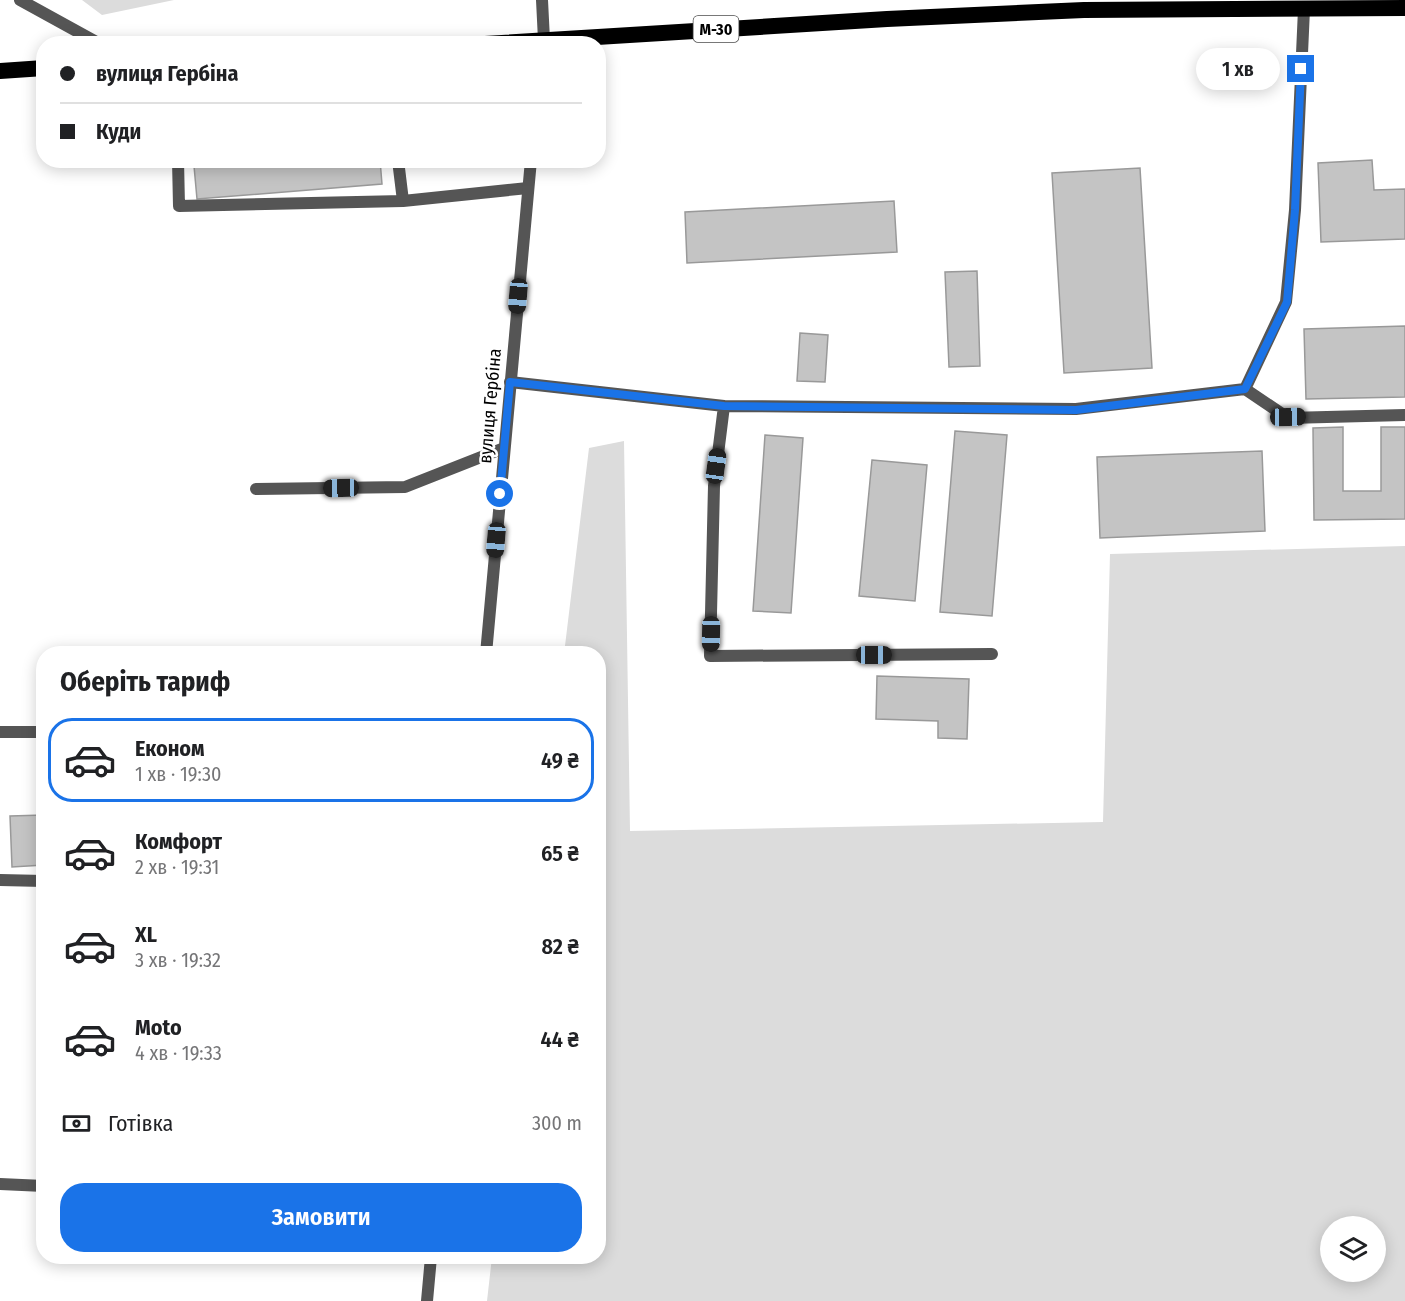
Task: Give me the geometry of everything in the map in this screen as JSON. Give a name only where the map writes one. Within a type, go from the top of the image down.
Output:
[{"type":"highway","name":"М-30","points":[[1084,10],[1172,0]]},
{"type":"highway","name":"М-30","points":[[606,38],[887,19],[1084,10],[1405,8]]},
{"type":"highway","points":[[0,71],[36,69]]},
{"type":"street","points":[[20,0],[85,36]]},
{"type":"street","points":[[542,0],[544,36]]},
{"type":"street","points":[[1245,389],[1287,302],[1295,210],[1304,9]]},
{"type":"street","points":[[178,168],[179,207],[403,201],[528,188]]},
{"type":"street","points":[[399,168],[403,201]]},
{"type":"street","name":"вулиця Гербіна","points":[[487,646],[530,168]]},
{"type":"street","points":[[510,382],[724,406],[1076,410],[1245,389],[1288,417],[1405,414]]},
{"type":"street","points":[[724,406],[714,486],[710,656],[992,654]]},
{"type":"street","points":[[256,489],[405,487],[504,448]]},
{"type":"street","points":[[0,732],[36,732]]},
{"type":"street","points":[[0,880],[36,881]]},
{"type":"street","points":[[0,1184],[36,1186]]},
{"type":"street","points":[[427,1301],[430,1264]]},
{"type":"shaded area","points":[[82,0],[174,0],[102,15]]},
{"type":"shaded area","points":[[624,441],[630,831],[1103,822],[1110,554],[1405,546],[1405,1301],[487,1301],[491,1264],[606,1264],[606,646],[565,646],[589,448]]},
{"type":"building","points":[[1372,160],[1374,190],[1405,189],[1405,239],[1321,242],[1318,163]]},
{"type":"building","points":[[194,168],[381,168],[382,184],[197,199]]},
{"type":"building","points":[[1140,168],[1152,368],[1064,373],[1052,173]]},
{"type":"building","points":[[894,201],[897,252],[687,263],[685,212]]},
{"type":"building","points":[[977,271],[980,366],[949,367],[945,272]]},
{"type":"building","points":[[1405,326],[1405,397],[1306,399],[1304,329]]},
{"type":"building","points":[[800,333],[828,335],[825,382],[797,381]]},
{"type":"building","points":[[1343,427],[1343,491],[1381,491],[1381,427],[1405,427],[1405,519],[1314,520],[1313,428]]},
{"type":"building","points":[[955,431],[1007,435],[992,616],[940,612]]},
{"type":"building","points":[[765,435],[803,438],[791,613],[753,611]]},
{"type":"building","points":[[1262,451],[1265,531],[1100,538],[1097,457]]},
{"type":"building","points":[[872,460],[927,465],[915,601],[859,596]]},
{"type":"building","points":[[877,676],[969,679],[967,739],[938,738],[938,721],[876,719]]},
{"type":"building","points":[[36,815],[36,866],[12,867],[10,816]]},
{"type":"route","points":[[500,494],[510,382],[724,406],[1076,410],[1245,389],[1287,302],[1295,210],[1301,69]]}]
